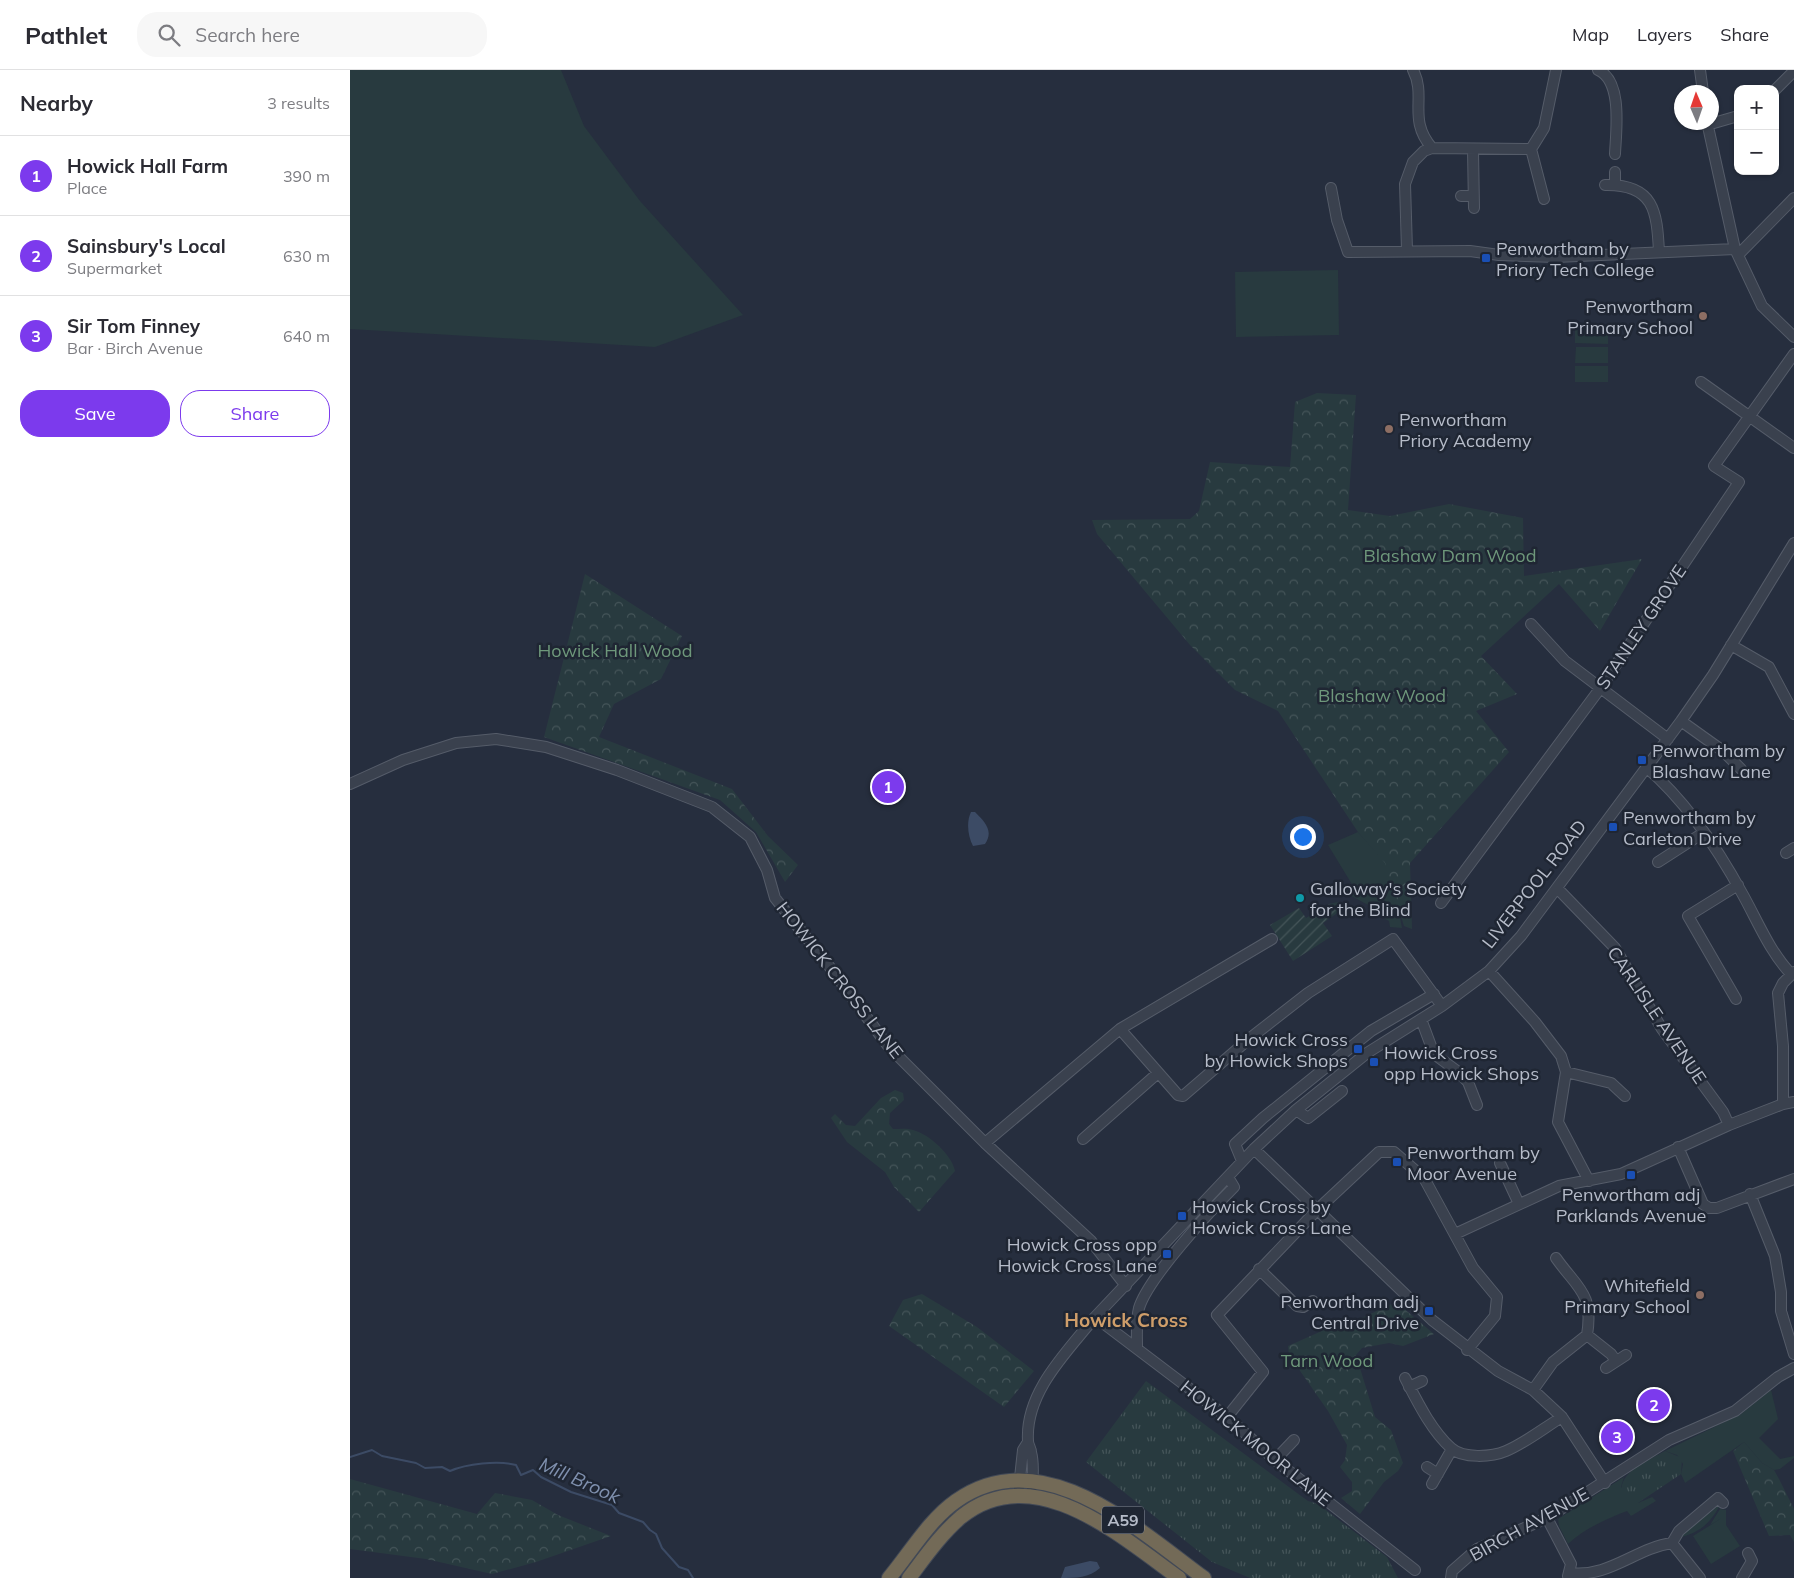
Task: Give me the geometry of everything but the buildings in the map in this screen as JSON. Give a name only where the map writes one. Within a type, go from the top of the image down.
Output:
[{"type":"highway","name":"A59","points":[[889,1578],[937,1518],[956,1501],[994,1484],[1026,1480],[1071,1490],[1108,1509],[1204,1578]]},
{"type":"highway","name":"A59","points":[[909,1578],[947,1530],[963,1516],[996,1500],[1025,1496],[1050,1499],[1097,1520],[1179,1578]]},
{"type":"street","points":[[1412,70],[1418,80],[1418,124],[1422,137],[1432,148]]},
{"type":"street","points":[[1544,201],[1531,149],[1544,128],[1556,70],[1560,70]]},
{"type":"street","points":[[1598,70],[1606,74],[1613,91],[1615,154]]},
{"type":"street","points":[[1700,70],[1702,85]]},
{"type":"street","points":[[1779,86],[1794,71]]},
{"type":"street","points":[[1719,121],[1734,117]]},
{"type":"street","points":[[1708,130],[1736,252],[1762,306],[1794,337]]},
{"type":"street","points":[[1615,141],[1627,141]]},
{"type":"street","points":[[1407,250],[1405,184],[1413,162],[1432,148],[1473,150],[1531,149]]},
{"type":"street","points":[[1473,150],[1474,208]]},
{"type":"street","points":[[1615,172],[1610,185],[1636,189],[1644,195],[1657,221],[1659,252]]},
{"type":"street","points":[[1333,192],[1337,220],[1348,252],[1407,250],[1470,251],[1499,255],[1556,257],[1659,252],[1736,252],[1794,198]]},
{"type":"street","points":[[1460,196],[1473,196]]},
{"type":"street","name":"STANLEY GROVE","points":[[1441,903],[1599,690],[1739,482],[1714,466],[1794,354]]},
{"type":"street","points":[[1701,382],[1794,448]]},
{"type":"street","name":"LIVERPOOL ROAD","points":[[1025,1496],[1026,1480],[1032,1453],[1028,1442],[1035,1404],[1046,1381],[1096,1317],[1242,1161],[1296,1110],[1367,1053],[1442,1006],[1489,971],[1521,936],[1681,721],[1794,543]]},
{"type":"street","points":[[1530,624],[1565,661],[1599,690],[1668,739]]},
{"type":"street","points":[[1731,645],[1769,666],[1794,714]]},
{"type":"street","points":[[1681,721],[1723,751],[1741,769]]},
{"type":"street","name":"HOWICK CROSS LANE","points":[[350,784],[403,760],[456,743],[496,739],[546,747],[608,767],[712,807],[750,837],[767,870],[775,898],[829,966],[888,1046],[985,1143],[1091,1240],[1126,1286]]},
{"type":"street","points":[[1455,1234],[1559,1186],[1621,1174],[1729,1125],[1789,1103],[1778,993],[1792,973],[1780,962],[1738,885],[1703,833],[1668,786],[1646,768]]},
{"type":"street","points":[[1658,862],[1703,833]]},
{"type":"street","points":[[1736,999],[1688,916],[1738,885]]},
{"type":"street","name":"CARLISLE AVENUE","points":[[1557,888],[1615,948],[1662,1028],[1723,1112],[1729,1125]]},
{"type":"street","points":[[985,1143],[1120,1029],[1272,939]]},
{"type":"street","points":[[1120,1029],[1178,1095],[1187,1094],[1249,1038],[1308,993],[1393,939],[1442,1006]]},
{"type":"street","points":[[1489,971],[1535,1022],[1561,1056],[1566,1072],[1558,1122],[1589,1181]]},
{"type":"street","points":[[1242,1161],[1236,1144],[1263,1118],[1371,1031],[1434,994]]},
{"type":"street","points":[[1421,1020],[1434,1054],[1458,1071],[1475,1087],[1477,1105]]},
{"type":"street","points":[[1566,1072],[1611,1083],[1626,1096]]},
{"type":"street","points":[[1083,1138],[1158,1073]]},
{"type":"street","points":[[1296,1110],[1308,1118],[1342,1091]]},
{"type":"street","points":[[1678,1147],[1703,1204],[1709,1208],[1717,1208],[1794,1179]]},
{"type":"street","points":[[1254,1149],[1412,1302],[1467,1350],[1498,1371],[1533,1390],[1562,1417],[1605,1482]]},
{"type":"street","points":[[1227,1417],[1263,1372],[1217,1315],[1317,1210],[1379,1152],[1394,1152],[1424,1178],[1473,1268],[1496,1297],[1502,1309],[1500,1314],[1494,1316],[1467,1350]]},
{"type":"street","points":[[1500,1163],[1518,1204]]},
{"type":"street","points":[[1136,1347],[1139,1308],[1153,1281],[1208,1214],[1234,1187],[1228,1177]]},
{"type":"street","points":[[1750,1194],[1775,1256],[1781,1292],[1781,1311],[1794,1354]]},
{"type":"street","points":[[1533,1390],[1554,1362],[1587,1335],[1590,1319],[1588,1304],[1578,1284],[1556,1258]]},
{"type":"street","points":[[1259,1269],[1297,1306],[1303,1307],[1313,1302]]},
{"type":"street","name":"HOWICK MOOR LANE","points":[[1096,1317],[1227,1417],[1275,1460],[1415,1570]]},
{"type":"street","points":[[1587,1335],[1611,1354],[1616,1361]]},
{"type":"street","points":[[1606,1368],[1626,1355]]},
{"type":"street","name":"BIRCH AVENUE","points":[[1451,1578],[1452,1571],[1477,1549],[1547,1518],[1669,1440],[1735,1411],[1778,1377],[1794,1368]]},
{"type":"street","points":[[1422,1381],[1407,1382],[1418,1404],[1452,1449],[1484,1456],[1506,1451],[1562,1417]]},
{"type":"street","points":[[1275,1460],[1294,1440]]},
{"type":"street","points":[[1432,1484],[1452,1449]]},
{"type":"street","points":[[1426,1466],[1438,1474]]},
{"type":"street","points":[[1672,1543],[1679,1531],[1720,1498]]},
{"type":"street","points":[[1547,1518],[1570,1564],[1569,1574],[1596,1573],[1614,1567],[1654,1546],[1672,1543]]},
{"type":"street","points":[[1672,1543],[1700,1578]]},
{"type":"street","points":[[1742,1578],[1753,1556]]},
{"type":"green space","points":[[350,70],[561,70],[584,126],[640,201],[743,315],[655,347],[350,329]]},
{"type":"green space","points":[[1338,270],[1339,335],[1236,337],[1235,272]]},
{"type":"green space","points":[[1575,327],[1608,327],[1608,344],[1575,343]]},
{"type":"green space","points":[[1576,347],[1608,347],[1608,363],[1575,363]]},
{"type":"green space","points":[[1575,366],[1608,366],[1608,382],[1575,382]]},
{"type":"green space","name":"Blashaw Wood","points":[[1317,393],[1356,395],[1348,510],[1390,516],[1449,504],[1523,518],[1524,576],[1642,559],[1600,631],[1559,584],[1481,656],[1517,694],[1476,711],[1509,752],[1410,863],[1412,929],[1404,926],[1385,863],[1358,832],[1278,711],[1235,690],[1190,645],[1097,534],[1092,520],[1190,519],[1199,511],[1210,462],[1290,467],[1295,402]]},
{"type":"green space","name":"Howick Hall Wood","points":[[585,574],[682,636],[661,679],[614,704],[599,737],[732,789],[768,836],[798,865],[785,882],[756,832],[720,800],[544,737]]},
{"type":"green space","points":[[1358,832],[1386,863],[1395,889],[1402,928],[1390,927],[1389,921],[1368,910],[1370,906],[1344,892],[1353,886],[1328,845]]},
{"type":"green space","points":[[1338,902],[1343,909],[1323,923],[1332,936],[1293,961],[1270,925],[1299,908],[1306,918],[1329,904]]},
{"type":"green space","points":[[895,1090],[903,1093],[904,1100],[890,1113],[889,1124],[893,1129],[913,1130],[926,1136],[945,1152],[955,1171],[919,1212],[894,1187],[885,1172],[847,1142],[831,1118],[835,1114],[846,1125],[855,1126],[881,1098]]},
{"type":"green space","points":[[922,1294],[977,1327],[1034,1371],[1004,1407],[889,1326],[903,1300]]},
{"type":"green space","name":"Tarn Wood","points":[[1396,1302],[1434,1334],[1403,1346],[1389,1343],[1362,1348],[1356,1355],[1375,1417],[1391,1430],[1403,1463],[1398,1471],[1384,1482],[1360,1514],[1341,1498],[1352,1491],[1352,1482],[1340,1467],[1345,1460],[1347,1445],[1328,1411],[1289,1355],[1288,1346],[1324,1330],[1336,1330]]},
{"type":"green space","points":[[1146,1381],[1308,1501],[1318,1504],[1387,1557],[1398,1578],[1250,1578],[1212,1562],[1086,1462]]},
{"type":"green space","points":[[1771,1390],[1778,1419],[1759,1438],[1780,1459],[1794,1456],[1794,1458],[1780,1469],[1774,1470],[1762,1463],[1744,1442],[1685,1483],[1681,1474],[1683,1464],[1677,1455],[1665,1451],[1741,1414]]},
{"type":"green space","points":[[1744,1442],[1762,1463],[1774,1470],[1794,1509],[1794,1542],[1790,1535],[1769,1536],[1733,1451]]},
{"type":"green space","points":[[1665,1451],[1682,1458],[1681,1474],[1638,1503],[1626,1500],[1622,1494],[1624,1479],[1643,1463]]},
{"type":"green space","points":[[1624,1477],[1621,1487],[1638,1503],[1652,1497],[1656,1501],[1631,1516],[1627,1511],[1603,1521],[1588,1529],[1568,1544],[1559,1526],[1558,1519]]},
{"type":"green space","points":[[350,1479],[477,1514],[495,1493],[532,1500],[558,1515],[611,1536],[536,1562],[492,1574],[426,1559],[350,1549]]},
{"type":"green space","points":[[1717,1505],[1719,1507],[1707,1523],[1691,1534],[1678,1538]]},
{"type":"green space","points":[[1720,1509],[1726,1510],[1726,1525],[1740,1546],[1711,1564],[1693,1536],[1722,1518],[1710,1525]]},
{"type":"water","points":[[971,812],[975,812],[987,827],[989,835],[985,844],[973,846],[971,842],[968,825]]},
{"type":"water","points":[[1090,1561],[1097,1562],[1100,1568],[1087,1576],[1061,1578],[1065,1567]]},
{"type":"waterway","name":"Mill Brook","points":[[350,1457],[372,1450],[382,1456],[416,1463],[425,1468],[442,1467],[450,1471],[473,1465],[500,1463],[516,1465],[521,1475],[533,1470],[541,1477],[571,1492],[612,1505],[619,1513],[643,1522],[656,1534],[662,1548],[679,1567],[688,1570],[693,1578]]},
{"type":"place","name":"Penwortham by Priory Tech College","points":[[1486,258]]},
{"type":"place","name":"Penwortham Primary School","points":[[1703,316]]},
{"type":"place","name":"Penwortham Priory Academy","points":[[1389,429]]},
{"type":"place","name":"Penwortham by Blashaw Lane","points":[[1642,760]]},
{"type":"place","name":"Howick Hall Farm","points":[[888,787]]},
{"type":"place","name":"Penwortham by Carleton Drive","points":[[1613,827]]},
{"type":"place","name":"Galloway's Society for the Blind","points":[[1300,898]]},
{"type":"place","name":"Howick Cross by Howick Shops","points":[[1358,1049]]},
{"type":"place","name":"Howick Cross opp Howick Shops","points":[[1374,1062]]},
{"type":"place","name":"Penwortham by Moor Avenue","points":[[1397,1162]]},
{"type":"place","name":"Penwortham adj Parklands Avenue","points":[[1631,1175]]},
{"type":"place","name":"Howick Cross by Howick Cross Lane","points":[[1182,1216]]},
{"type":"place","name":"Howick Cross opp Howick Cross Lane","points":[[1167,1254]]},
{"type":"place","name":"Whitefield Primary School","points":[[1700,1295]]},
{"type":"place","name":"Penwortham adj Central Drive","points":[[1429,1311]]},
{"type":"place","name":"Sainsbury's Local","points":[[1654,1405]]},
{"type":"place","name":"Sir Tom Finney","points":[[1617,1437]]},
{"type":"district","name":"Howick Cross","points":[[1126,1320]]},
{"type":"park label","name":"Blashaw Dam Wood","points":[[1450,555]]}]
